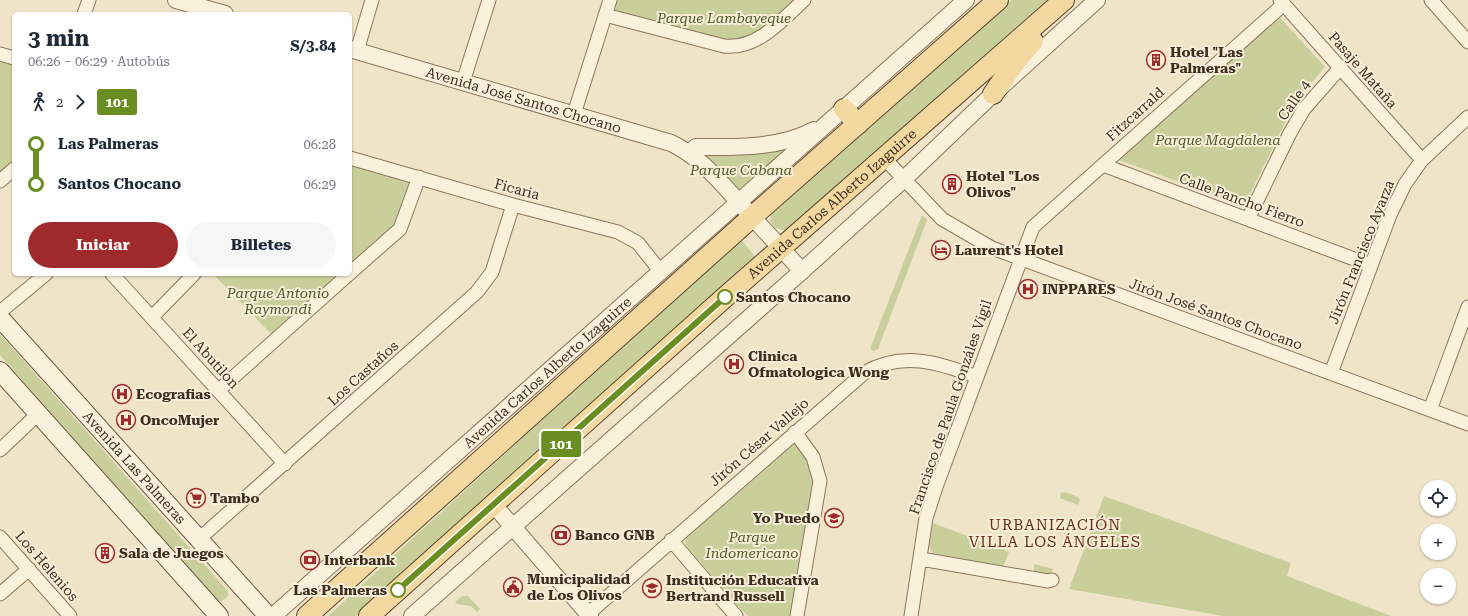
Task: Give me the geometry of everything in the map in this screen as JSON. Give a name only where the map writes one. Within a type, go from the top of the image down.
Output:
[{"type":"main road","name":"Avenida Carlos Alberto Izaguirre","points":[[307,616],[752,217],[998,0]]},
{"type":"main road","points":[[993,94],[1015,62],[1047,25],[1060,4]]},
{"type":"main road","name":"Avenida Carlos Alberto Izaguirre","points":[[368,616],[781,248],[1060,4]]},
{"type":"main road","points":[[837,115],[858,124]]},
{"type":"main road","name":"Avenida Las Palmeras","points":[[0,318],[268,616]]},
{"type":"main road","points":[[0,371],[219,616]]},
{"type":"street","points":[[85,12],[88,0]]},
{"type":"street","points":[[353,50],[372,0]]},
{"type":"street","points":[[462,82],[489,0]]},
{"type":"street","points":[[574,114],[610,0]]},
{"type":"street","points":[[605,15],[724,46],[735,47],[761,37],[804,0]]},
{"type":"street","name":"Avenida Carlos Alberto Izaguirre","points":[[273,616],[662,272],[738,202],[966,0]]},
{"type":"street","name":"Avenida Carlos Alberto Izaguirre","points":[[412,616],[514,528],[802,272],[904,179],[993,94],[1097,0]]},
{"type":"street","points":[[1431,0],[1468,42]]},
{"type":"street","name":"Pasaje Mataña","points":[[1282,2],[1422,160]]},
{"type":"street","name":"Fitzcarrald","points":[[1020,258],[1031,232],[1037,223],[1282,2]]},
{"type":"street","points":[[184,6],[215,12]]},
{"type":"street","name":"Avenida José Santos Chocano","points":[[353,50],[671,143],[694,156],[802,272]]},
{"type":"street","points":[[0,54],[12,57]]},
{"type":"street","name":"Calle 4","points":[[1248,219],[1290,133],[1304,109],[1340,68]]},
{"type":"street","points":[[694,156],[693,150],[696,147],[738,147],[776,142],[802,135],[837,115]]},
{"type":"street","name":"Jirón Francisco Ayarza","points":[[1330,373],[1370,265],[1399,194],[1422,160],[1468,117]]},
{"type":"street","name":"Jirón José Santos Chocano","points":[[884,158],[933,212],[947,222],[992,248],[1468,424]]},
{"type":"street","name":"Ficaria","points":[[352,159],[513,205],[624,234],[638,243],[662,272]]},
{"type":"street","name":"Calle Pancho Fierro","points":[[1103,165],[1370,265]]},
{"type":"street","points":[[0,181],[12,171]]},
{"type":"street","points":[[352,272],[400,229],[419,177]]},
{"type":"street","name":"Los Castaños","points":[[199,540],[477,292],[492,272],[513,205]]},
{"type":"street","name":"Francisco de Paula Gonzáles Vigil","points":[[911,616],[921,559],[926,518],[1020,258]]},
{"type":"street","points":[[0,312],[44,276]]},
{"type":"street","name":"El Abutilon","points":[[114,276],[285,464]]},
{"type":"street","points":[[152,317],[192,276]]},
{"type":"street","points":[[218,390],[348,276]]},
{"type":"street","points":[[1430,410],[1468,307]]},
{"type":"street","name":"Jirón César Vallejo","points":[[589,615],[671,540],[864,373],[886,363],[929,361],[944,364],[976,377]]},
{"type":"street","points":[[0,450],[39,414]]},
{"type":"street","points":[[795,432],[813,457],[820,480],[797,616]]},
{"type":"street","points":[[494,505],[589,615]]},
{"type":"street","name":"Los Helenios","points":[[0,537],[70,616]]},
{"type":"street","points":[[671,540],[736,616]]},
{"type":"street","points":[[921,559],[1048,581],[1052,580]]},
{"type":"street","points":[[0,594],[29,569]]},
{"type":"green space","name":"Parque Lambayeque","points":[[610,0],[804,0],[747,44],[605,15]]},
{"type":"green space","points":[[1012,0],[1047,0],[786,231],[775,228],[770,221],[772,211]]},
{"type":"green space","name":"Parque Magdalena","points":[[1278,15],[1325,67],[1295,103],[1244,206],[1119,160]]},
{"type":"green space","points":[[0,54],[12,57],[12,171],[0,181]]},
{"type":"green space","name":"Parque Cabana","points":[[802,142],[741,191],[735,191],[701,153]]},
{"type":"green space","name":"Parque Antonio Raymondi","points":[[352,159],[419,177],[405,219],[352,271]]},
{"type":"green space","points":[[922,215],[927,220],[878,349],[874,351],[870,349]]},
{"type":"green space","points":[[740,238],[756,258],[356,616],[328,616]]},
{"type":"green space","name":"Parque Antonio Raymondi","points":[[215,276],[347,276],[276,339]]},
{"type":"green space","points":[[0,334],[228,591],[228,596],[222,601],[215,599],[0,355]]},
{"type":"green space","name":"Parque Indomericano","points":[[793,444],[798,445],[808,463],[813,495],[792,616],[748,616],[734,602],[688,548],[685,543],[686,538]]},
{"type":"green space","points":[[1065,492],[1078,497],[1080,500],[1078,505],[1060,498],[1061,493]]},
{"type":"green space","points":[[1104,496],[1291,563],[1287,576],[1391,616],[1223,616],[1069,589]]},
{"type":"green space","points":[[933,523],[1009,552],[1003,567],[933,553],[929,547]]},
{"type":"green space","points":[[1034,564],[1053,569],[1049,576],[1034,572]]},
{"type":"green space","points":[[462,596],[468,596],[480,609],[477,612],[471,606],[457,604],[455,602]]},
{"type":"bus line","name":"101","points":[[398,590],[725,297]]},
{"type":"place","name":"Hotel \"Las Palmeras\"","points":[[1156,60]]},
{"type":"place","name":"Hotel \"Los Olivos\"","points":[[952,184]]},
{"type":"place","name":"Laurent's Hotel","points":[[941,250]]},
{"type":"place","name":"INPPARES","points":[[1028,289]]},
{"type":"place","name":"Santos Chocano","points":[[725,297]]},
{"type":"place","name":"Clinica Ofmatologica Wong","points":[[734,364]]},
{"type":"place","name":"Ecografias","points":[[122,394]]},
{"type":"place","name":"OncoMujer","points":[[126,420]]},
{"type":"place","name":"Tambo","points":[[196,498]]},
{"type":"place","name":"Yo Puedo","points":[[834,518]]},
{"type":"place","name":"Banco GNB","points":[[561,535]]},
{"type":"place","name":"Sala de Juegos","points":[[105,553]]},
{"type":"place","name":"Interbank","points":[[310,560]]},
{"type":"place","name":"Municipalidad de Los Olivos","points":[[513,587]]},
{"type":"place","name":"Institución Educativa Bertrand Russell","points":[[652,588]]},
{"type":"place","name":"Las Palmeras","points":[[398,590]]},
{"type":"district","name":"URBANIZACIÓN VILLA LOS ÁNGELES","points":[[1055,534]]}]
